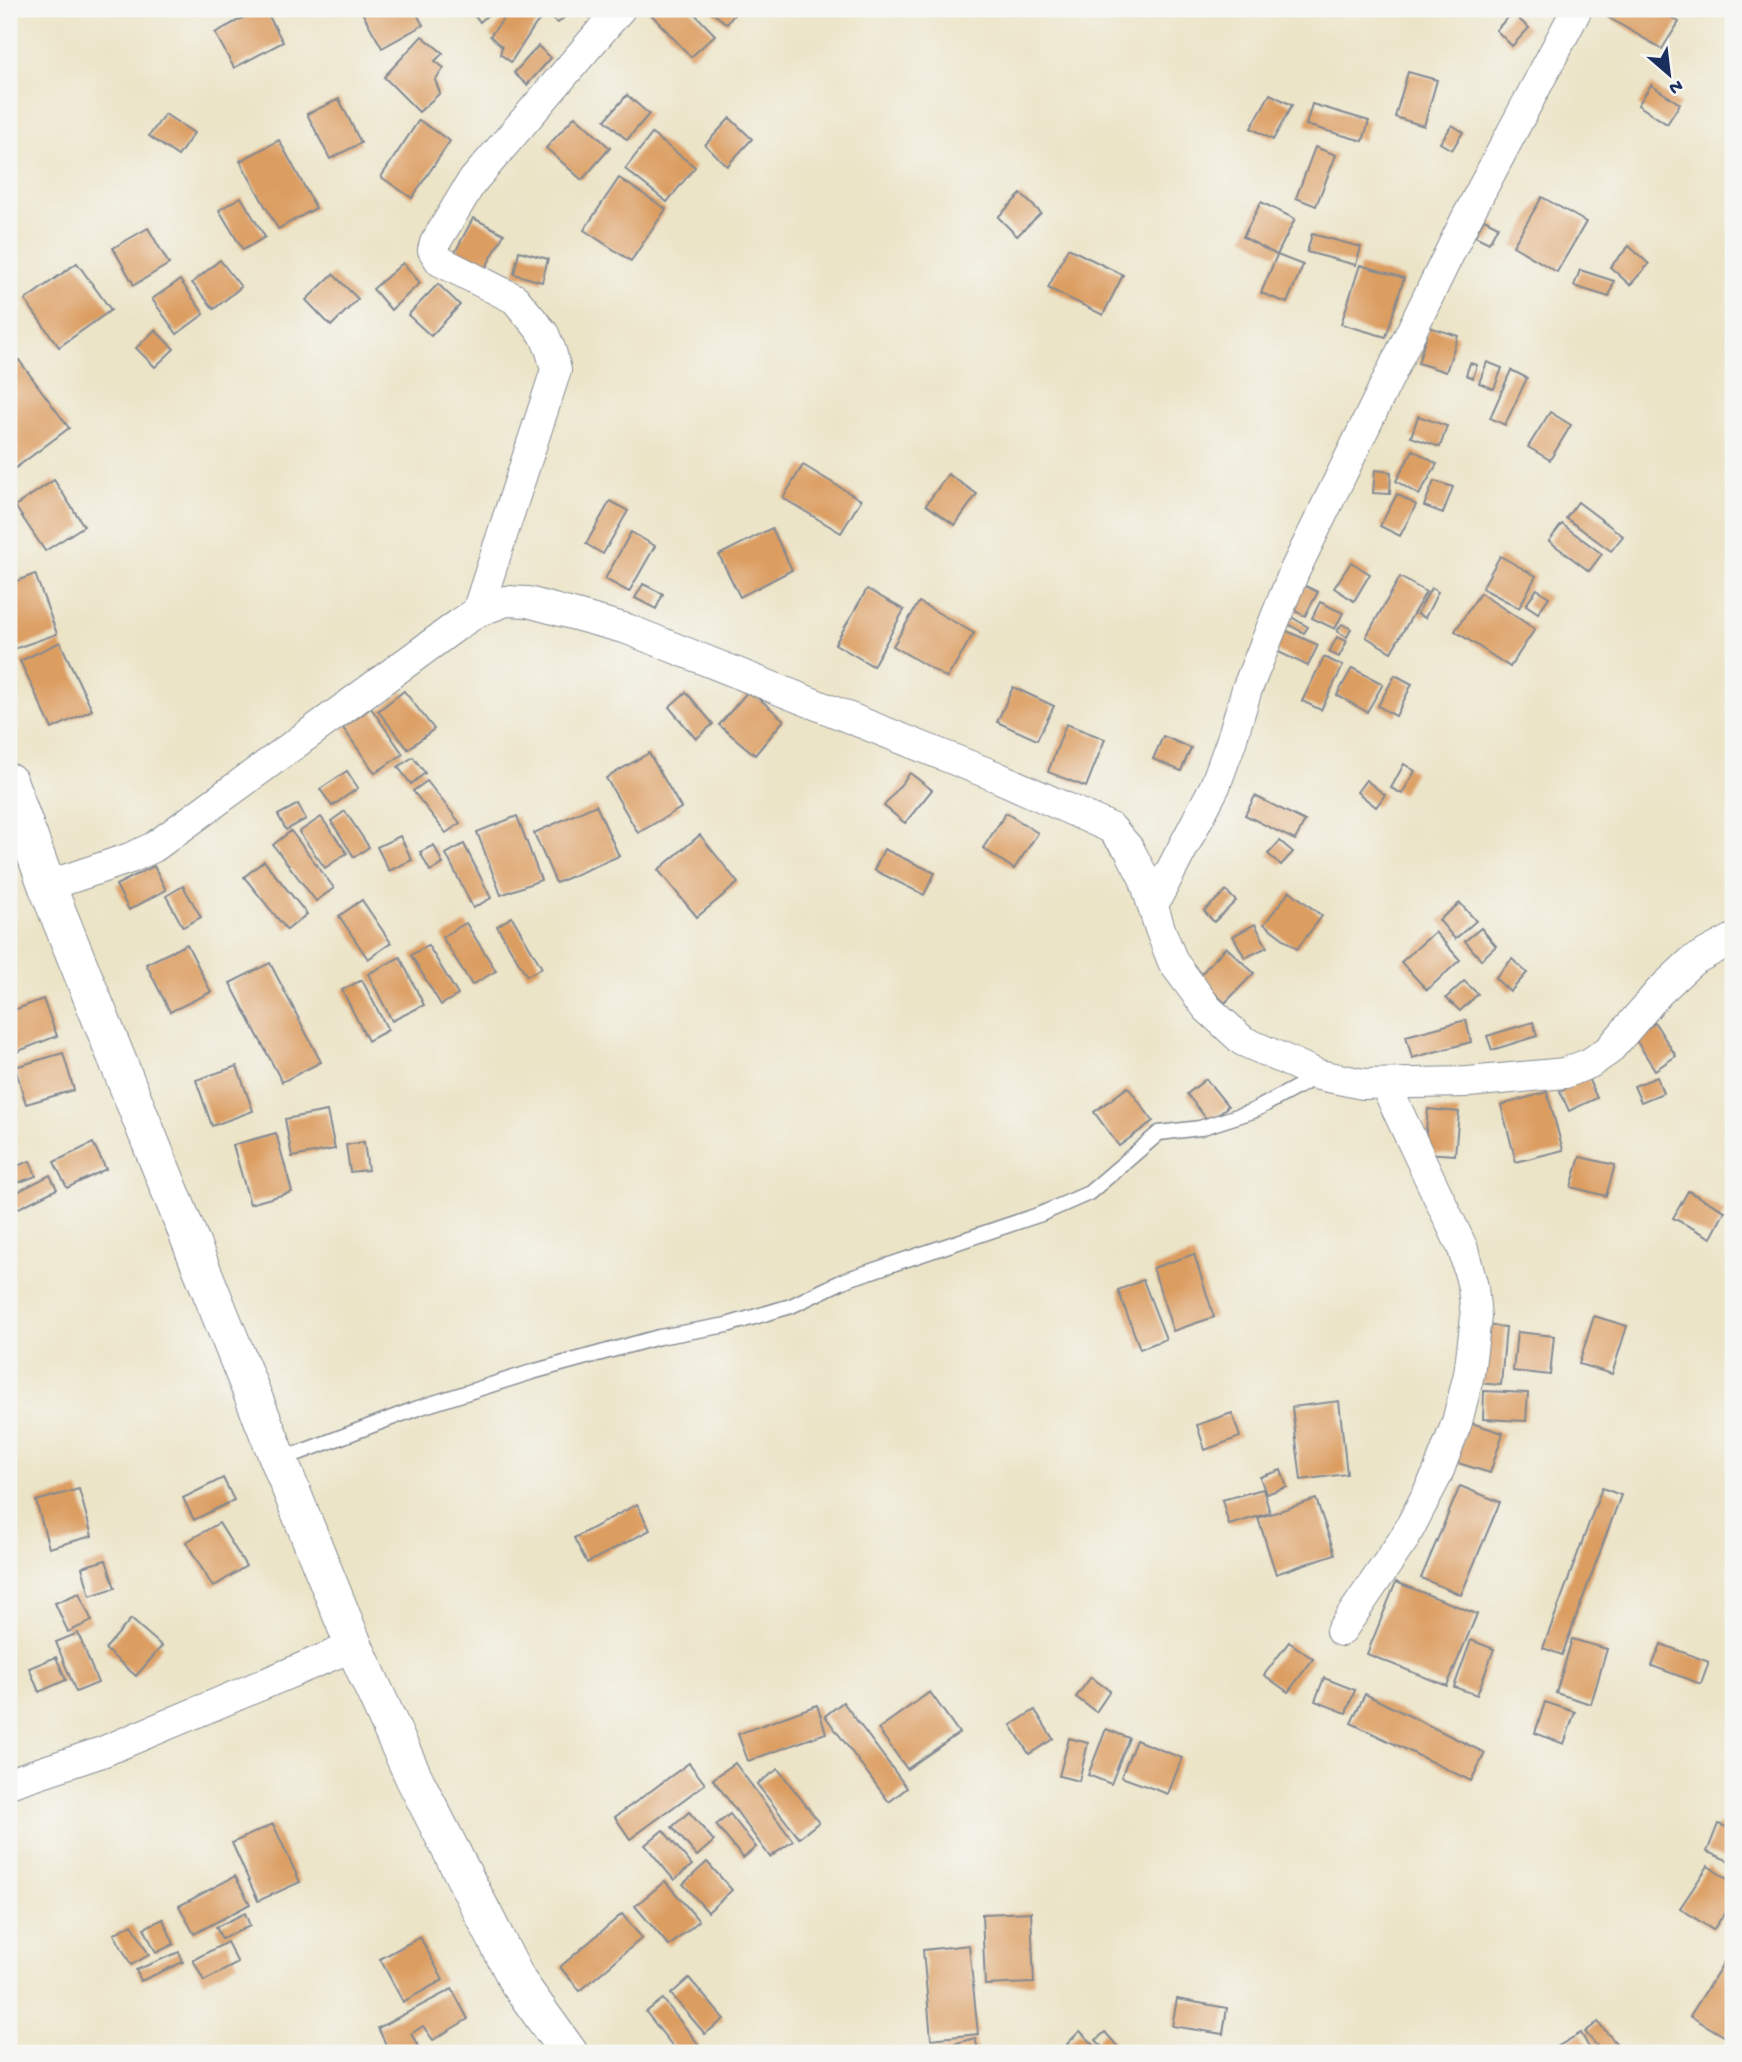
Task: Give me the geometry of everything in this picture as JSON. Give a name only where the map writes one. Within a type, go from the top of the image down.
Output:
[{"type":"street","points":[[477,612],[556,370],[544,334],[515,299],[440,261],[433,250],[471,183],[621,9]]},
{"type":"street","points":[[1153,905],[1215,786],[1247,689],[1294,572],[1465,220],[1577,9]]},
{"type":"street","points":[[47,886],[130,858],[154,847],[477,612],[506,601],[528,602],[627,629],[995,776],[1111,828],[1129,849],[1143,878],[1173,962],[1207,1007],[1243,1041],[1319,1075],[1363,1084],[1385,1084],[1468,1082],[1565,1073],[1590,1063],[1609,1050],[1659,992],[1692,961],[1733,939]]},
{"type":"street","points":[[9,782],[47,886],[354,1646],[414,1778],[518,1982],[569,2053]]},
{"type":"street","points":[[1341,1631],[1404,1539],[1437,1475],[1457,1422],[1466,1386],[1476,1317],[1473,1287],[1463,1249],[1385,1084]]},
{"type":"street","points":[[9,1783],[102,1752],[354,1646]]},
{"type":"lane","points":[[279,1460],[418,1408],[532,1372],[659,1337],[727,1325],[791,1306],[845,1280],[1041,1214],[1089,1193],[1159,1133],[1200,1128],[1254,1111],[1319,1075]]},
{"type":"building","points":[[259,9],[265,9],[283,42],[234,68],[215,33]]},
{"type":"building","points":[[360,9],[414,9],[423,25],[382,48]]},
{"type":"building","points":[[468,9],[494,9],[480,22]]},
{"type":"building","points":[[511,9],[573,9],[558,23],[546,14],[536,24],[511,62],[500,54],[502,47],[490,36]]},
{"type":"building","points":[[646,9],[690,9],[715,35],[691,57]]},
{"type":"building","points":[[708,9],[738,9],[727,24]]},
{"type":"building","points":[[1594,9],[1657,9],[1679,22],[1662,49]]},
{"type":"building","points":[[1512,13],[1529,28],[1512,46],[1496,30]]},
{"type":"building","points":[[422,36],[443,53],[435,61],[444,68],[435,80],[440,93],[419,112],[384,77]]},
{"type":"building","points":[[538,46],[551,58],[527,85],[514,73]]},
{"type":"building","points":[[1408,72],[1437,80],[1424,126],[1395,117]]},
{"type":"building","points":[[1651,85],[1680,104],[1667,124],[1638,105]]},
{"type":"building","points":[[1270,94],[1292,105],[1273,140],[1251,128]]},
{"type":"building","points":[[627,95],[649,114],[627,140],[605,120]]},
{"type":"building","points":[[339,99],[361,143],[330,159],[307,114]]},
{"type":"building","points":[[1312,104],[1369,121],[1363,141],[1306,125]]},
{"type":"building","points":[[165,114],[194,133],[178,156],[149,136]]},
{"type":"building","points":[[575,116],[610,148],[582,180],[546,148]]},
{"type":"building","points":[[730,118],[752,139],[727,166],[705,145]]},
{"type":"building","points":[[419,120],[450,141],[412,198],[381,177]]},
{"type":"building","points":[[1452,125],[1463,132],[1452,150],[1440,143]]},
{"type":"building","points":[[652,134],[695,167],[667,202],[625,169]]},
{"type":"building","points":[[279,140],[316,208],[278,229],[240,161]]},
{"type":"building","points":[[1315,147],[1336,155],[1316,206],[1296,198]]},
{"type":"building","points":[[619,178],[666,209],[631,261],[584,230]]},
{"type":"building","points":[[1021,194],[1041,213],[1017,236],[998,217]]},
{"type":"building","points":[[241,197],[265,237],[243,250],[219,210]]},
{"type":"building","points":[[1542,197],[1586,222],[1557,272],[1513,246]]},
{"type":"building","points":[[1261,202],[1295,219],[1277,255],[1243,237]]},
{"type":"building","points":[[473,218],[504,234],[485,269],[454,254]]},
{"type":"building","points":[[1484,219],[1498,226],[1489,243],[1475,236]]},
{"type":"building","points":[[148,228],[169,264],[134,285],[113,248]]},
{"type":"building","points":[[1312,234],[1361,247],[1356,265],[1307,252]]},
{"type":"building","points":[[1629,246],[1649,264],[1630,285],[1610,267]]},
{"type":"building","points":[[1068,248],[1123,275],[1103,315],[1048,288]]},
{"type":"building","points":[[519,251],[548,259],[542,282],[514,274]]},
{"type":"building","points":[[1277,255],[1303,265],[1287,303],[1261,293]]},
{"type":"building","points":[[220,260],[241,287],[214,309],[192,283]]},
{"type":"building","points":[[77,263],[111,310],[59,347],[25,300]]},
{"type":"building","points":[[403,263],[420,283],[391,310],[373,289]]},
{"type":"building","points":[[1360,265],[1404,278],[1386,337],[1341,324]]},
{"type":"building","points":[[1580,270],[1614,281],[1609,297],[1574,286]]},
{"type":"building","points":[[333,274],[358,299],[331,326],[306,300]]},
{"type":"building","points":[[180,280],[204,314],[177,334],[152,299]]},
{"type":"building","points":[[438,284],[460,305],[431,336],[408,315]]},
{"type":"building","points":[[1429,327],[1458,336],[1446,372],[1418,363]]},
{"type":"building","points":[[155,330],[174,349],[155,367],[136,348]]},
{"type":"building","points":[[19,360],[69,428],[9,473],[9,367]]},
{"type":"building","points":[[1487,362],[1502,368],[1494,389],[1479,383]]},
{"type":"building","points":[[1470,363],[1477,365],[1473,378],[1466,375]]},
{"type":"building","points":[[1511,370],[1527,378],[1505,425],[1490,418]]},
{"type":"building","points":[[1550,412],[1571,425],[1550,460],[1528,447]]},
{"type":"building","points":[[1418,416],[1447,426],[1440,447],[1411,437]]},
{"type":"building","points":[[1413,450],[1437,464],[1419,495],[1396,481]]},
{"type":"building","points":[[803,465],[861,500],[841,533],[783,498]]},
{"type":"building","points":[[1375,470],[1391,472],[1390,494],[1373,493]]},
{"type":"building","points":[[948,474],[977,494],[955,525],[926,505]]},
{"type":"building","points":[[54,480],[84,526],[45,551],[15,506]]},
{"type":"building","points":[[1434,481],[1453,487],[1443,513],[1424,506]]},
{"type":"building","points":[[1397,494],[1416,505],[1400,536],[1380,526]]},
{"type":"building","points":[[610,501],[628,511],[603,554],[586,544]]},
{"type":"building","points":[[1578,502],[1623,536],[1611,551],[1566,518]]},
{"type":"building","points":[[1562,524],[1602,554],[1589,571],[1549,541]]},
{"type":"building","points":[[772,528],[792,570],[740,597],[719,555]]},
{"type":"building","points":[[631,532],[655,546],[629,592],[605,579]]},
{"type":"building","points":[[1500,556],[1536,576],[1519,608],[1482,588]]},
{"type":"building","points":[[1351,562],[1370,574],[1354,601],[1334,588]]},
{"type":"building","points":[[35,574],[57,634],[11,650],[9,584]]},
{"type":"building","points":[[1400,577],[1426,592],[1391,652],[1366,637]]},
{"type":"building","points":[[643,584],[663,594],[656,609],[635,598]]},
{"type":"building","points":[[1303,585],[1318,592],[1305,616],[1291,609]]},
{"type":"building","points":[[1431,588],[1438,592],[1425,618],[1417,614]]},
{"type":"building","points":[[867,589],[904,610],[873,666],[835,644]]},
{"type":"building","points":[[1537,589],[1549,597],[1538,613],[1526,605]]},
{"type":"building","points":[[1480,593],[1535,629],[1510,667],[1455,631]]},
{"type":"building","points":[[919,602],[974,633],[947,678],[893,646]]},
{"type":"building","points":[[1320,602],[1343,613],[1335,629],[1312,618]]},
{"type":"building","points":[[1290,616],[1308,627],[1304,633],[1286,623]]},
{"type":"building","points":[[1342,624],[1351,629],[1347,637],[1337,631]]},
{"type":"building","points":[[1278,627],[1318,645],[1308,666],[1268,647]]},
{"type":"building","points":[[1337,637],[1347,641],[1339,657],[1329,652]]},
{"type":"building","points":[[60,642],[92,710],[52,729],[20,661]]},
{"type":"building","points":[[1324,657],[1343,666],[1321,710],[1302,701]]},
{"type":"building","points":[[1352,668],[1383,684],[1367,712],[1337,695]]},
{"type":"building","points":[[1395,675],[1412,684],[1396,716],[1378,706]]},
{"type":"building","points":[[1013,687],[1054,706],[1037,740],[997,722]]},
{"type":"building","points":[[749,690],[784,720],[755,755],[719,725]]},
{"type":"building","points":[[404,691],[434,729],[408,749],[378,711]]},
{"type":"building","points":[[686,692],[713,724],[696,739],[669,707]]},
{"type":"building","points":[[371,708],[403,754],[375,773],[343,728]]},
{"type":"building","points":[[1066,724],[1105,739],[1086,787],[1048,772]]},
{"type":"building","points":[[1163,736],[1191,748],[1181,771],[1153,759]]},
{"type":"building","points":[[649,753],[681,808],[638,833],[606,778]]},
{"type":"building","points":[[413,757],[425,773],[411,784],[398,767]]},
{"type":"building","points":[[1404,764],[1415,771],[1402,794],[1391,788]]},
{"type":"building","points":[[347,771],[358,788],[332,806],[320,789]]},
{"type":"building","points":[[910,773],[932,790],[905,823],[884,806]]},
{"type":"building","points":[[1366,780],[1385,795],[1376,807],[1357,792]]},
{"type":"building","points":[[427,781],[460,823],[446,833],[413,791]]},
{"type":"building","points":[[1255,796],[1305,821],[1295,840],[1245,815]]},
{"type":"building","points":[[298,804],[306,819],[286,830],[278,815]]},
{"type":"building","points":[[596,805],[619,856],[556,883],[534,833]]},
{"type":"building","points":[[345,811],[369,847],[354,857],[331,821]]},
{"type":"building","points":[[1006,813],[1038,833],[1014,869],[983,848]]},
{"type":"building","points":[[517,816],[541,880],[501,895],[477,832]]},
{"type":"building","points":[[321,817],[347,853],[325,868],[299,832]]},
{"type":"building","points":[[291,831],[334,888],[316,901],[273,845]]},
{"type":"building","points":[[700,835],[738,883],[697,917],[658,870]]},
{"type":"building","points":[[400,836],[412,860],[389,871],[377,847]]},
{"type":"building","points":[[1280,841],[1293,852],[1281,865],[1268,854]]},
{"type":"building","points":[[464,844],[491,898],[473,908],[446,854]]},
{"type":"building","points":[[434,845],[443,864],[430,871],[420,852]]},
{"type":"building","points":[[884,849],[935,873],[924,895],[874,870]]},
{"type":"building","points":[[264,861],[307,914],[287,930],[244,877]]},
{"type":"building","points":[[154,866],[166,890],[129,910],[116,885]]},
{"type":"building","points":[[183,886],[201,917],[183,927],[166,896]]},
{"type":"building","points":[[1226,891],[1236,901],[1214,922],[1204,911]]},
{"type":"building","points":[[1290,891],[1322,916],[1297,949],[1264,924]]},
{"type":"building","points":[[362,900],[391,943],[368,959],[339,916]]},
{"type":"building","points":[[1460,903],[1476,921],[1455,939],[1439,920]]},
{"type":"building","points":[[512,917],[542,968],[527,976],[497,926]]},
{"type":"building","points":[[466,923],[496,971],[472,985],[442,937]]},
{"type":"building","points":[[1255,924],[1267,947],[1245,958],[1233,936]]},
{"type":"building","points":[[1481,928],[1496,946],[1481,960],[1465,941]]},
{"type":"building","points":[[1435,932],[1460,960],[1427,990],[1401,962]]},
{"type":"building","points":[[187,944],[211,992],[170,1012],[146,964]]},
{"type":"building","points":[[428,945],[458,995],[441,1005],[411,955]]},
{"type":"building","points":[[1226,947],[1254,973],[1225,1003],[1198,977]]},
{"type":"building","points":[[400,957],[424,1005],[392,1021],[368,974]]},
{"type":"building","points":[[1512,959],[1527,973],[1510,992],[1495,978]]},
{"type":"building","points":[[270,963],[321,1062],[282,1082],[230,983]]},
{"type":"building","points":[[362,980],[388,1030],[368,1041],[342,990]]},
{"type":"building","points":[[1464,981],[1478,994],[1460,1011],[1446,998]]},
{"type":"building","points":[[43,999],[57,1036],[11,1054],[9,1012]]},
{"type":"building","points":[[1466,1020],[1471,1042],[1412,1058],[1406,1036]]},
{"type":"building","points":[[1533,1022],[1537,1036],[1492,1050],[1487,1036]]},
{"type":"building","points":[[1655,1023],[1676,1056],[1655,1070],[1634,1037]]},
{"type":"building","points":[[63,1053],[74,1090],[26,1104],[15,1067]]},
{"type":"building","points":[[237,1066],[253,1111],[212,1126],[196,1080]]},
{"type":"building","points":[[1657,1077],[1663,1093],[1641,1102],[1634,1086]]},
{"type":"building","points":[[1588,1078],[1597,1098],[1569,1111],[1560,1091]]},
{"type":"building","points":[[1206,1079],[1228,1106],[1209,1122],[1187,1094]]},
{"type":"building","points":[[1128,1087],[1153,1121],[1119,1146],[1094,1112]]},
{"type":"building","points":[[1547,1092],[1563,1150],[1516,1162],[1501,1105]]},
{"type":"building","points":[[1428,1109],[1459,1112],[1455,1155],[1424,1153]]},
{"type":"building","points":[[327,1111],[335,1149],[292,1157],[285,1119]]},
{"type":"building","points":[[276,1133],[292,1192],[250,1204],[233,1145]]},
{"type":"building","points":[[364,1142],[368,1170],[350,1172],[346,1145]]},
{"type":"building","points":[[93,1143],[106,1169],[67,1188],[54,1162]]},
{"type":"building","points":[[1580,1157],[1615,1165],[1606,1196],[1571,1187]]},
{"type":"building","points":[[30,1161],[36,1176],[10,1186],[9,1169]]},
{"type":"building","points":[[50,1175],[57,1189],[9,1213],[9,1196]]},
{"type":"building","points":[[1688,1191],[1725,1211],[1711,1238],[1673,1218]]},
{"type":"building","points":[[1194,1254],[1214,1317],[1173,1331],[1153,1268]]},
{"type":"building","points":[[1143,1280],[1166,1339],[1140,1349],[1118,1290]]},
{"type":"building","points":[[1594,1316],[1627,1326],[1612,1374],[1579,1364]]},
{"type":"building","points":[[1482,1325],[1506,1327],[1501,1385],[1477,1383]]},
{"type":"building","points":[[1517,1332],[1554,1336],[1550,1375],[1513,1371]]},
{"type":"building","points":[[1484,1391],[1528,1393],[1526,1421],[1483,1419]]},
{"type":"building","points":[[1339,1401],[1347,1474],[1301,1480],[1292,1407]]},
{"type":"building","points":[[1232,1413],[1240,1437],[1205,1450],[1197,1425]]},
{"type":"building","points":[[1468,1422],[1503,1433],[1490,1473],[1455,1462]]},
{"type":"building","points":[[1281,1470],[1287,1487],[1266,1494],[1260,1477]]},
{"type":"building","points":[[223,1478],[234,1500],[194,1520],[183,1498]]},
{"type":"building","points":[[1460,1486],[1500,1502],[1461,1595],[1421,1578]]},
{"type":"building","points":[[1602,1488],[1621,1495],[1562,1655],[1543,1648]]},
{"type":"building","points":[[79,1489],[92,1536],[49,1548],[36,1501]]},
{"type":"building","points":[[1263,1489],[1270,1513],[1229,1525],[1222,1500]]},
{"type":"building","points":[[1316,1499],[1335,1554],[1276,1574],[1258,1518]]},
{"type":"building","points":[[637,1504],[650,1530],[587,1563],[574,1538]]},
{"type":"building","points":[[219,1523],[246,1566],[213,1587],[186,1542]]},
{"type":"building","points":[[106,1560],[115,1588],[90,1596],[82,1567]]},
{"type":"building","points":[[1396,1582],[1477,1614],[1447,1686],[1367,1654]]},
{"type":"building","points":[[79,1593],[92,1621],[68,1632],[55,1603]]},
{"type":"building","points":[[131,1619],[162,1646],[136,1676],[105,1649]]},
{"type":"building","points":[[78,1633],[98,1683],[76,1692],[56,1642]]},
{"type":"building","points":[[1572,1639],[1607,1649],[1591,1704],[1556,1693]]},
{"type":"building","points":[[1471,1640],[1494,1649],[1477,1695],[1454,1687]]},
{"type":"building","points":[[1289,1642],[1313,1659],[1288,1692],[1264,1675]]},
{"type":"building","points":[[1661,1644],[1709,1662],[1701,1684],[1652,1666]]},
{"type":"building","points":[[56,1657],[66,1680],[39,1692],[29,1668]]},
{"type":"building","points":[[1091,1677],[1110,1691],[1096,1712],[1076,1697]]},
{"type":"building","points":[[1324,1678],[1355,1690],[1346,1713],[1315,1701]]},
{"type":"building","points":[[930,1692],[959,1733],[907,1769],[878,1729]]},
{"type":"building","points":[[1365,1694],[1485,1753],[1471,1781],[1351,1723]]},
{"type":"building","points":[[843,1702],[907,1788],[889,1802],[825,1716]]},
{"type":"building","points":[[1545,1702],[1575,1712],[1564,1744],[1535,1733]]},
{"type":"building","points":[[817,1705],[826,1733],[748,1761],[738,1734]]},
{"type":"building","points":[[1035,1710],[1053,1739],[1029,1754],[1011,1725]]},
{"type":"building","points":[[1106,1729],[1129,1738],[1111,1784],[1088,1775]]},
{"type":"building","points":[[1069,1738],[1088,1743],[1079,1781],[1059,1776]]},
{"type":"building","points":[[1136,1740],[1182,1758],[1168,1794],[1121,1777]]},
{"type":"building","points":[[689,1763],[705,1784],[630,1839],[615,1817]]},
{"type":"building","points":[[735,1763],[793,1841],[770,1857],[713,1779]]},
{"type":"building","points":[[778,1769],[819,1822],[799,1838],[757,1784]]},
{"type":"building","points":[[689,1812],[714,1841],[697,1856],[672,1827]]},
{"type":"building","points":[[730,1814],[756,1847],[743,1858],[716,1825]]},
{"type":"building","points":[[273,1824],[300,1882],[258,1901],[232,1843]]},
{"type":"building","points":[[1718,1824],[1733,1829],[1732,1862],[1707,1852]]},
{"type":"building","points":[[663,1830],[692,1865],[674,1880],[645,1845]]},
{"type":"building","points":[[707,1862],[732,1890],[708,1912],[683,1884]]},
{"type":"building","points":[[1708,1866],[1733,1883],[1733,1901],[1713,1930],[1680,1908]]},
{"type":"building","points":[[235,1876],[250,1904],[194,1934],[179,1906]]},
{"type":"building","points":[[665,1881],[699,1921],[669,1946],[635,1906]]},
{"type":"building","points":[[1031,1912],[1034,1983],[985,1985],[982,1914]]},
{"type":"building","points":[[245,1913],[250,1926],[222,1939],[216,1927]]},
{"type":"building","points":[[622,1914],[642,1938],[580,1991],[560,1967]]},
{"type":"building","points":[[163,1919],[174,1944],[156,1953],[144,1928]]},
{"type":"building","points":[[132,1924],[149,1955],[131,1965],[114,1934]]},
{"type":"building","points":[[420,1937],[443,1980],[403,2002],[380,1959]]},
{"type":"building","points":[[227,1942],[238,1963],[204,1981],[193,1960]]},
{"type":"building","points":[[969,1945],[978,2034],[931,2039],[923,1950]]},
{"type":"building","points":[[1733,1948],[1733,2022],[1724,2036],[1690,2016]]},
{"type":"building","points":[[179,1952],[183,1962],[141,1981],[136,1970]]},
{"type":"building","points":[[689,1978],[724,2019],[705,2034],[671,1994]]},
{"type":"building","points":[[452,1989],[468,2019],[433,2040],[423,2026],[411,2034],[423,2053],[390,2053],[378,2028]]},
{"type":"building","points":[[663,1999],[699,2045],[689,2053],[678,2053],[646,2012]]},
{"type":"building","points":[[1177,1999],[1227,2008],[1223,2034],[1172,2026]]},
{"type":"building","points":[[1598,2022],[1621,2049],[1617,2053],[1603,2053],[1585,2032]]},
{"type":"building","points":[[1080,2031],[1102,2053],[1076,2053],[1067,2044]]},
{"type":"building","points":[[1105,2032],[1120,2049],[1115,2053],[1108,2053],[1096,2040]]},
{"type":"building","points":[[1581,2033],[1592,2053],[1560,2053],[1557,2047]]},
{"type":"building","points":[[975,2038],[979,2053],[927,2051]]}]
